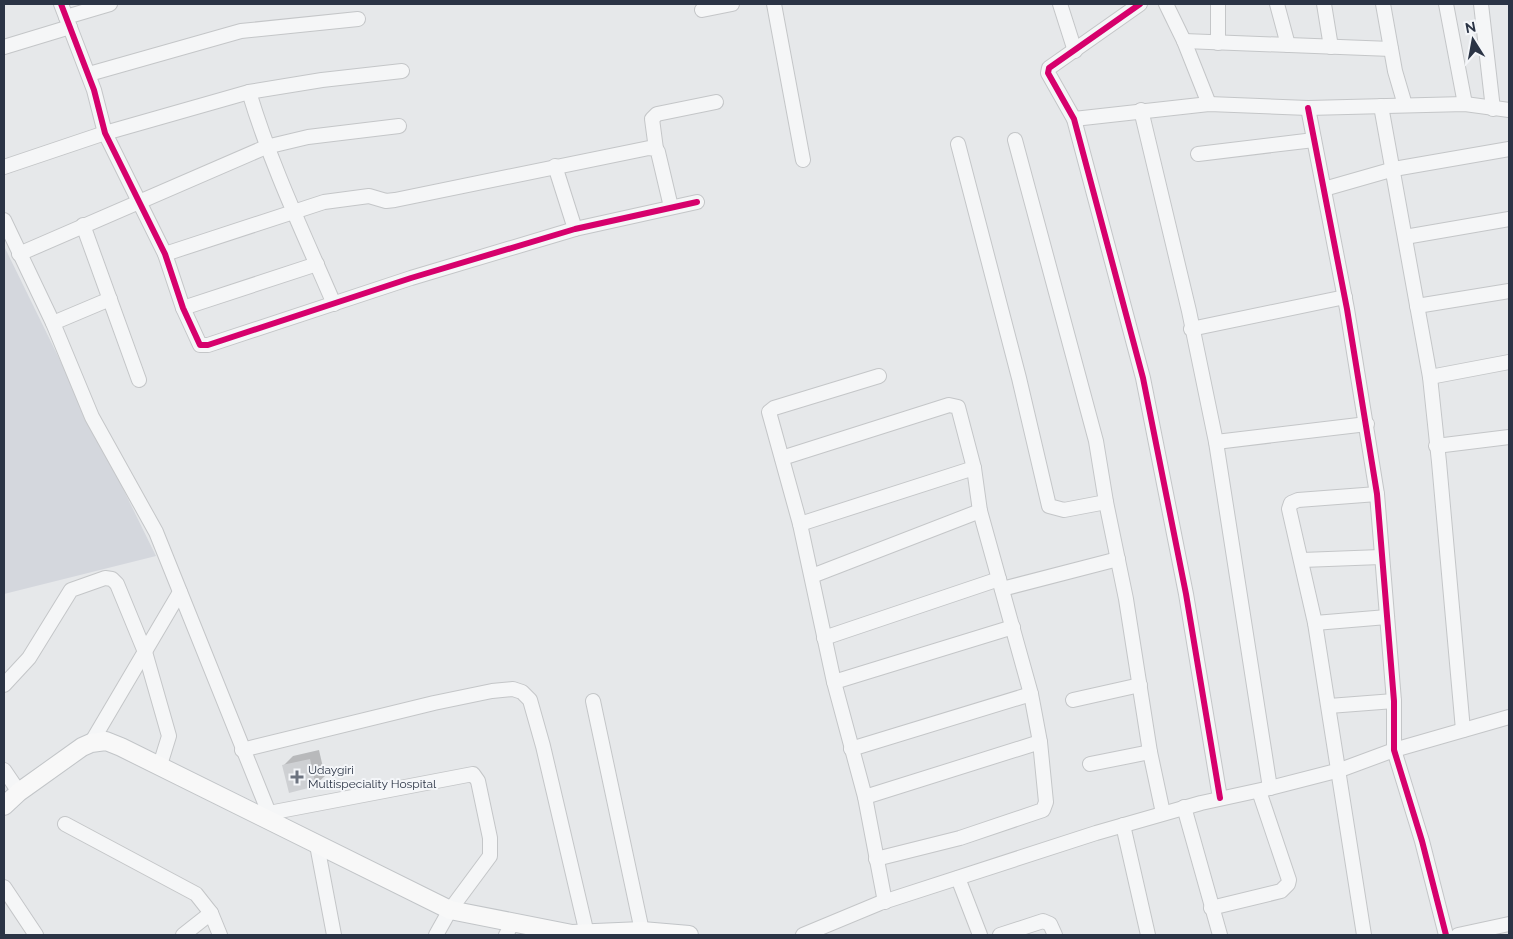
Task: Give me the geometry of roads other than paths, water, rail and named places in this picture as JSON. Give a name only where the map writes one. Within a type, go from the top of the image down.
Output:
[{"type":"main road","points":[[4,806],[18,792],[91,743],[106,741],[271,818],[317,845],[450,910],[509,929],[572,934],[642,931],[689,935]]},
{"type":"street","points":[[61,4],[89,74],[105,132],[165,254],[183,308],[197,342],[203,346],[411,278],[575,229],[697,202]]},
{"type":"street","points":[[4,47],[110,4]]},
{"type":"street","points":[[702,10],[732,4]]},
{"type":"street","points":[[774,4],[804,160]]},
{"type":"street","points":[[1060,4],[1075,51]]},
{"type":"street","points":[[1140,4],[1049,68],[1048,73],[1069,110],[1143,378],[1186,594],[1220,798]]},
{"type":"street","points":[[1166,4],[1209,104]]},
{"type":"street","points":[[1218,4],[1218,43]]},
{"type":"street","points":[[1277,4],[1288,45]]},
{"type":"street","points":[[1324,4],[1331,47]]},
{"type":"street","points":[[1383,4],[1391,49],[1405,105]]},
{"type":"street","points":[[1446,4],[1466,104]]},
{"type":"street","points":[[1481,4],[1494,109]]},
{"type":"street","points":[[89,74],[241,31],[358,19]]},
{"type":"street","points":[[1178,30],[1218,43],[1391,49]]},
{"type":"street","points":[[4,167],[105,132],[249,92],[322,80],[402,71]]},
{"type":"street","points":[[249,92],[266,147],[292,212],[334,304]]},
{"type":"street","points":[[671,207],[656,149],[652,119],[657,114],[716,102]]},
{"type":"street","points":[[1069,110],[1140,110],[1209,104],[1308,108],[1466,104],[1509,110]]},
{"type":"street","points":[[1381,106],[1394,169],[1430,378],[1462,730]]},
{"type":"street","points":[[1308,108],[1345,297],[1377,494],[1394,701],[1394,750],[1422,841],[1446,935]]},
{"type":"street","points":[[1140,110],[1216,442],[1265,790],[1289,880],[1288,884],[1281,890],[1211,908]]},
{"type":"street","points":[[19,254],[266,147],[308,137],[399,126]]},
{"type":"street","points":[[1015,140],[1096,441],[1106,502],[1126,599],[1150,752],[1163,813]]},
{"type":"street","points":[[1198,154],[1314,140]]},
{"type":"street","points":[[958,144],[1020,378],[1049,506],[1064,510],[1106,502]]},
{"type":"street","points":[[165,254],[324,202],[368,196],[386,201],[395,200],[555,166],[649,148],[656,149]]},
{"type":"street","points":[[1324,190],[1394,169],[1509,149]]},
{"type":"street","points":[[555,166],[575,229]]},
{"type":"street","points":[[1405,237],[1509,219]]},
{"type":"street","points":[[4,220],[53,323],[92,417],[156,532],[242,750],[271,818],[472,774],[478,781],[491,847],[490,856],[450,910],[436,935]]},
{"type":"street","points":[[83,225],[140,380]]},
{"type":"street","points":[[183,308],[316,264]]},
{"type":"street","points":[[1417,306],[1509,291]]},
{"type":"street","points":[[1191,329],[1345,297]]},
{"type":"street","points":[[53,323],[110,299]]},
{"type":"street","points":[[1430,378],[1509,362]]},
{"type":"street","points":[[879,376],[771,409],[769,415],[800,524],[834,682],[865,797],[886,902]]},
{"type":"street","points":[[782,458],[949,405],[955,406],[961,411],[974,468],[980,511],[1031,694],[1040,742],[1046,802],[1043,810],[960,838],[876,859]]},
{"type":"street","points":[[1216,442],[1367,424]]},
{"type":"street","points":[[1436,446],[1509,437]]},
{"type":"street","points":[[800,524],[974,468]]},
{"type":"street","points":[[1364,935],[1340,770],[1315,623],[1290,509],[1291,503],[1298,500],[1377,494]]},
{"type":"street","points":[[812,576],[980,511]]},
{"type":"street","points":[[1302,560],[1381,557]]},
{"type":"street","points":[[824,638],[1001,584],[1118,559]]},
{"type":"street","points":[[4,685],[30,658],[71,590],[77,586],[105,578],[112,579],[117,584],[144,652],[169,736],[160,765]]},
{"type":"street","points":[[91,743],[180,592]]},
{"type":"street","points":[[1315,623],[1387,617]]},
{"type":"street","points":[[834,682],[1013,627]]},
{"type":"street","points":[[1073,700],[1140,685]]},
{"type":"street","points":[[242,750],[443,701],[492,691],[513,689],[522,692],[530,700],[543,746],[587,934]]},
{"type":"street","points":[[851,749],[1031,694]]},
{"type":"street","points":[[593,701],[642,931]]},
{"type":"street","points":[[1329,706],[1394,701]]},
{"type":"street","points":[[802,935],[886,902],[1123,824],[1220,798],[1265,790],[1340,770],[1394,750],[1509,717]]},
{"type":"street","points":[[865,797],[1040,742]]},
{"type":"street","points":[[1090,764],[1150,752]]},
{"type":"street","points":[[4,770],[18,792]]},
{"type":"street","points":[[1184,807],[1220,935]]},
{"type":"street","points":[[65,824],[191,891],[212,912],[220,935]]},
{"type":"street","points":[[1123,824],[1148,935]]},
{"type":"street","points":[[317,845],[334,935]]},
{"type":"street","points":[[958,878],[980,935]]},
{"type":"street","points":[[4,887],[36,935]]},
{"type":"street","points":[[183,935],[212,912]]},
{"type":"street","points":[[1000,935],[1043,922],[1050,924],[1055,935]]},
{"type":"street","points":[[1458,935],[1509,924]]},
{"type":"place","name":"Udaygiri Multispeciality Hospital","points":[[297,777]]}]
